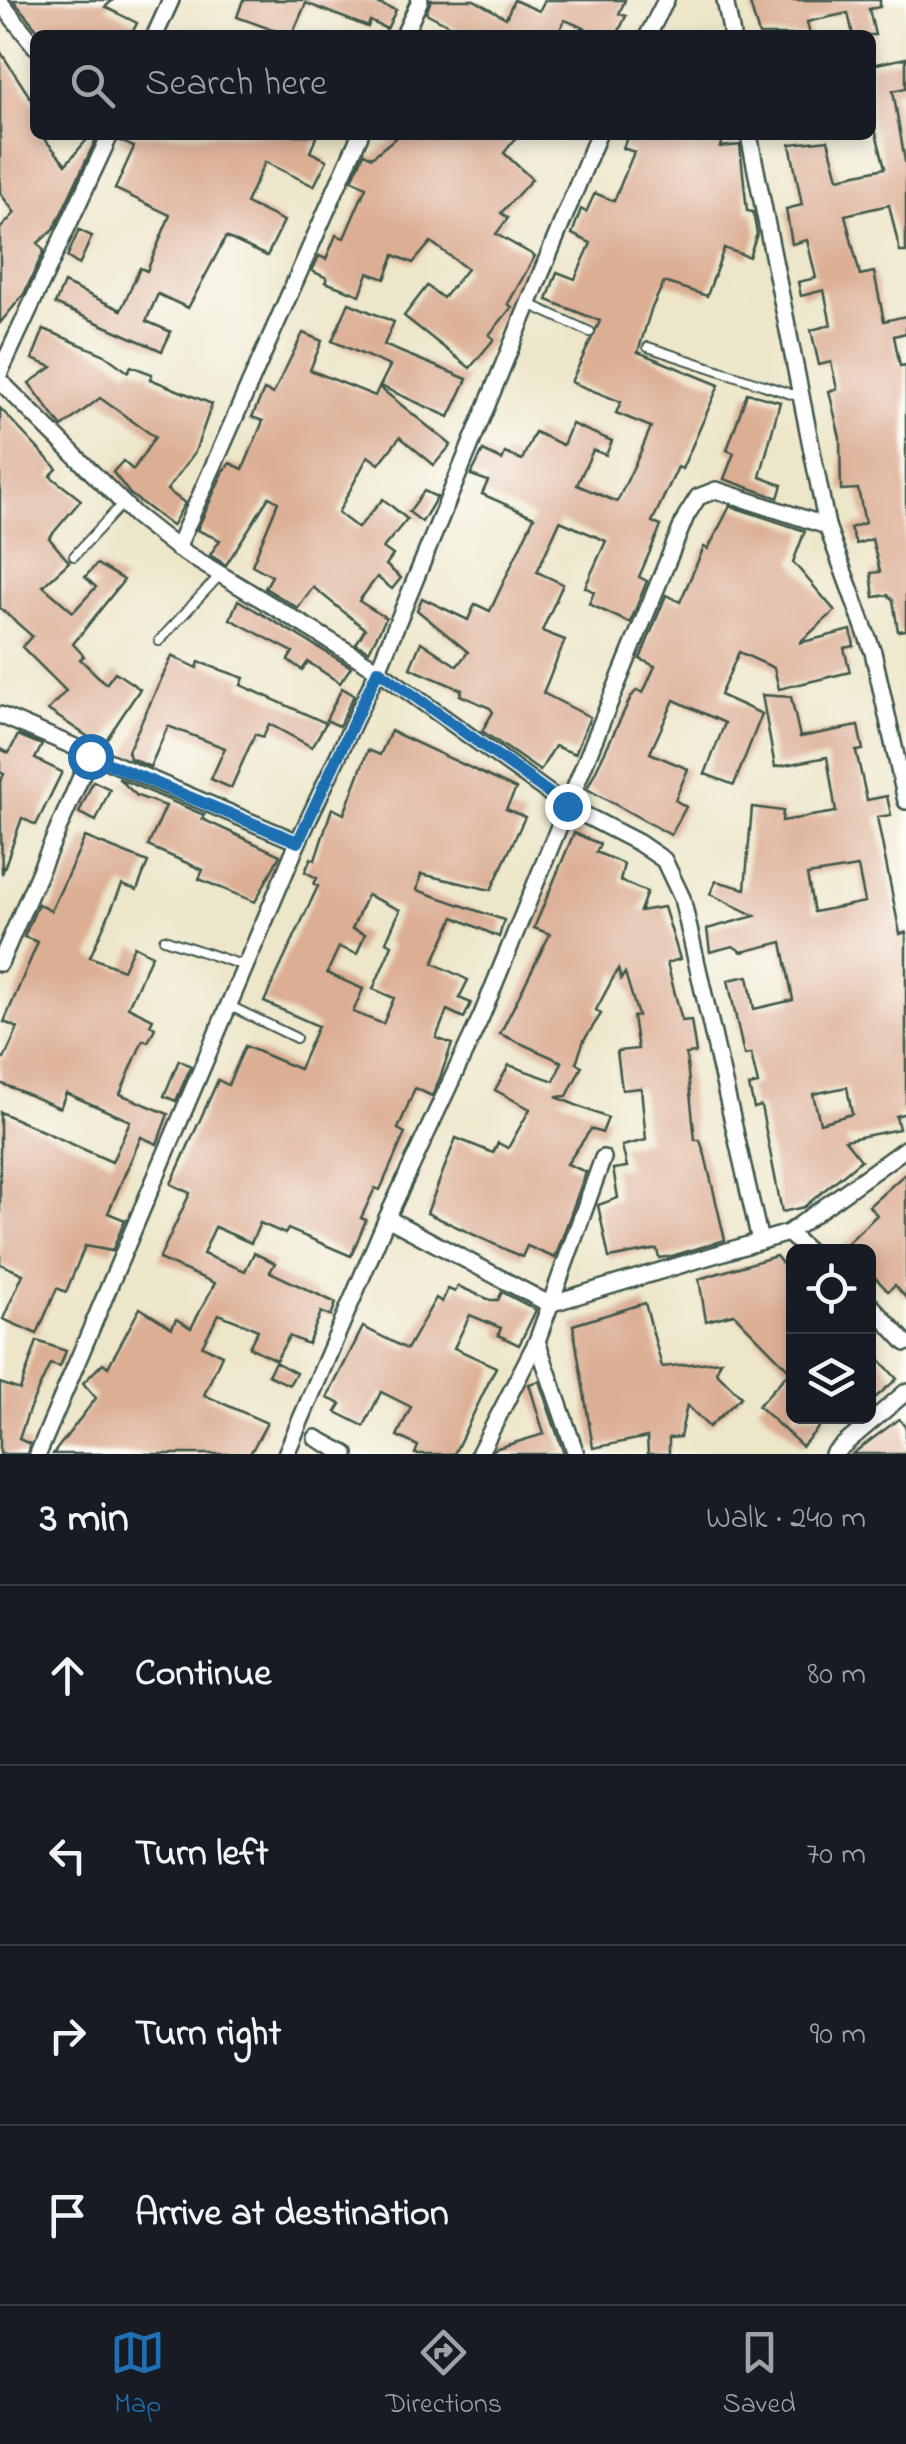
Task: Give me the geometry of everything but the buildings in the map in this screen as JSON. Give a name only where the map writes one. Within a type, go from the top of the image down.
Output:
[{"type":"street","points":[[157,30],[171,0]]},
{"type":"street","points":[[406,30],[420,0]]},
{"type":"street","points":[[651,30],[666,0]]},
{"type":"street","points":[[724,0],[731,30]]},
{"type":"street","points":[[0,2],[30,40]]},
{"type":"street","points":[[0,372],[38,298],[106,140]]},
{"type":"street","points":[[176,548],[358,140]]},
{"type":"street","points":[[38,1454],[244,966],[378,670],[596,140]]},
{"type":"street","points":[[751,140],[827,526],[874,652],[906,801]]},
{"type":"street","points":[[0,381],[122,503],[176,548],[378,670],[567,806],[664,860],[677,880],[760,1241]]},
{"type":"street","points":[[286,1454],[387,1218],[481,1016],[635,633],[698,496],[716,490],[827,526]]},
{"type":"street","points":[[0,715],[298,842]]},
{"type":"street","points":[[0,963],[90,756]]},
{"type":"street","points":[[387,1218],[550,1304],[788,1233],[906,1148]]},
{"type":"street","points":[[479,1454],[537,1342],[604,1158]]},
{"type":"street","points":[[788,1233],[801,1244]]},
{"type":"street","points":[[876,1311],[906,1343]]},
{"type":"street","points":[[537,1342],[576,1454]]},
{"type":"street","points":[[833,1454],[906,1392]]},
{"type":"street","points":[[316,1438],[346,1454]]},
{"type":"lane","points":[[529,304],[590,332]]},
{"type":"lane","points":[[648,347],[800,397]]},
{"type":"lane","points":[[74,556],[122,503]]},
{"type":"lane","points":[[159,641],[220,574]]},
{"type":"lane","points":[[164,938],[244,966]]},
{"type":"lane","points":[[228,1005],[296,1038]]},
{"type":"route","points":[[90,756],[298,842],[378,670],[567,806]]}]
